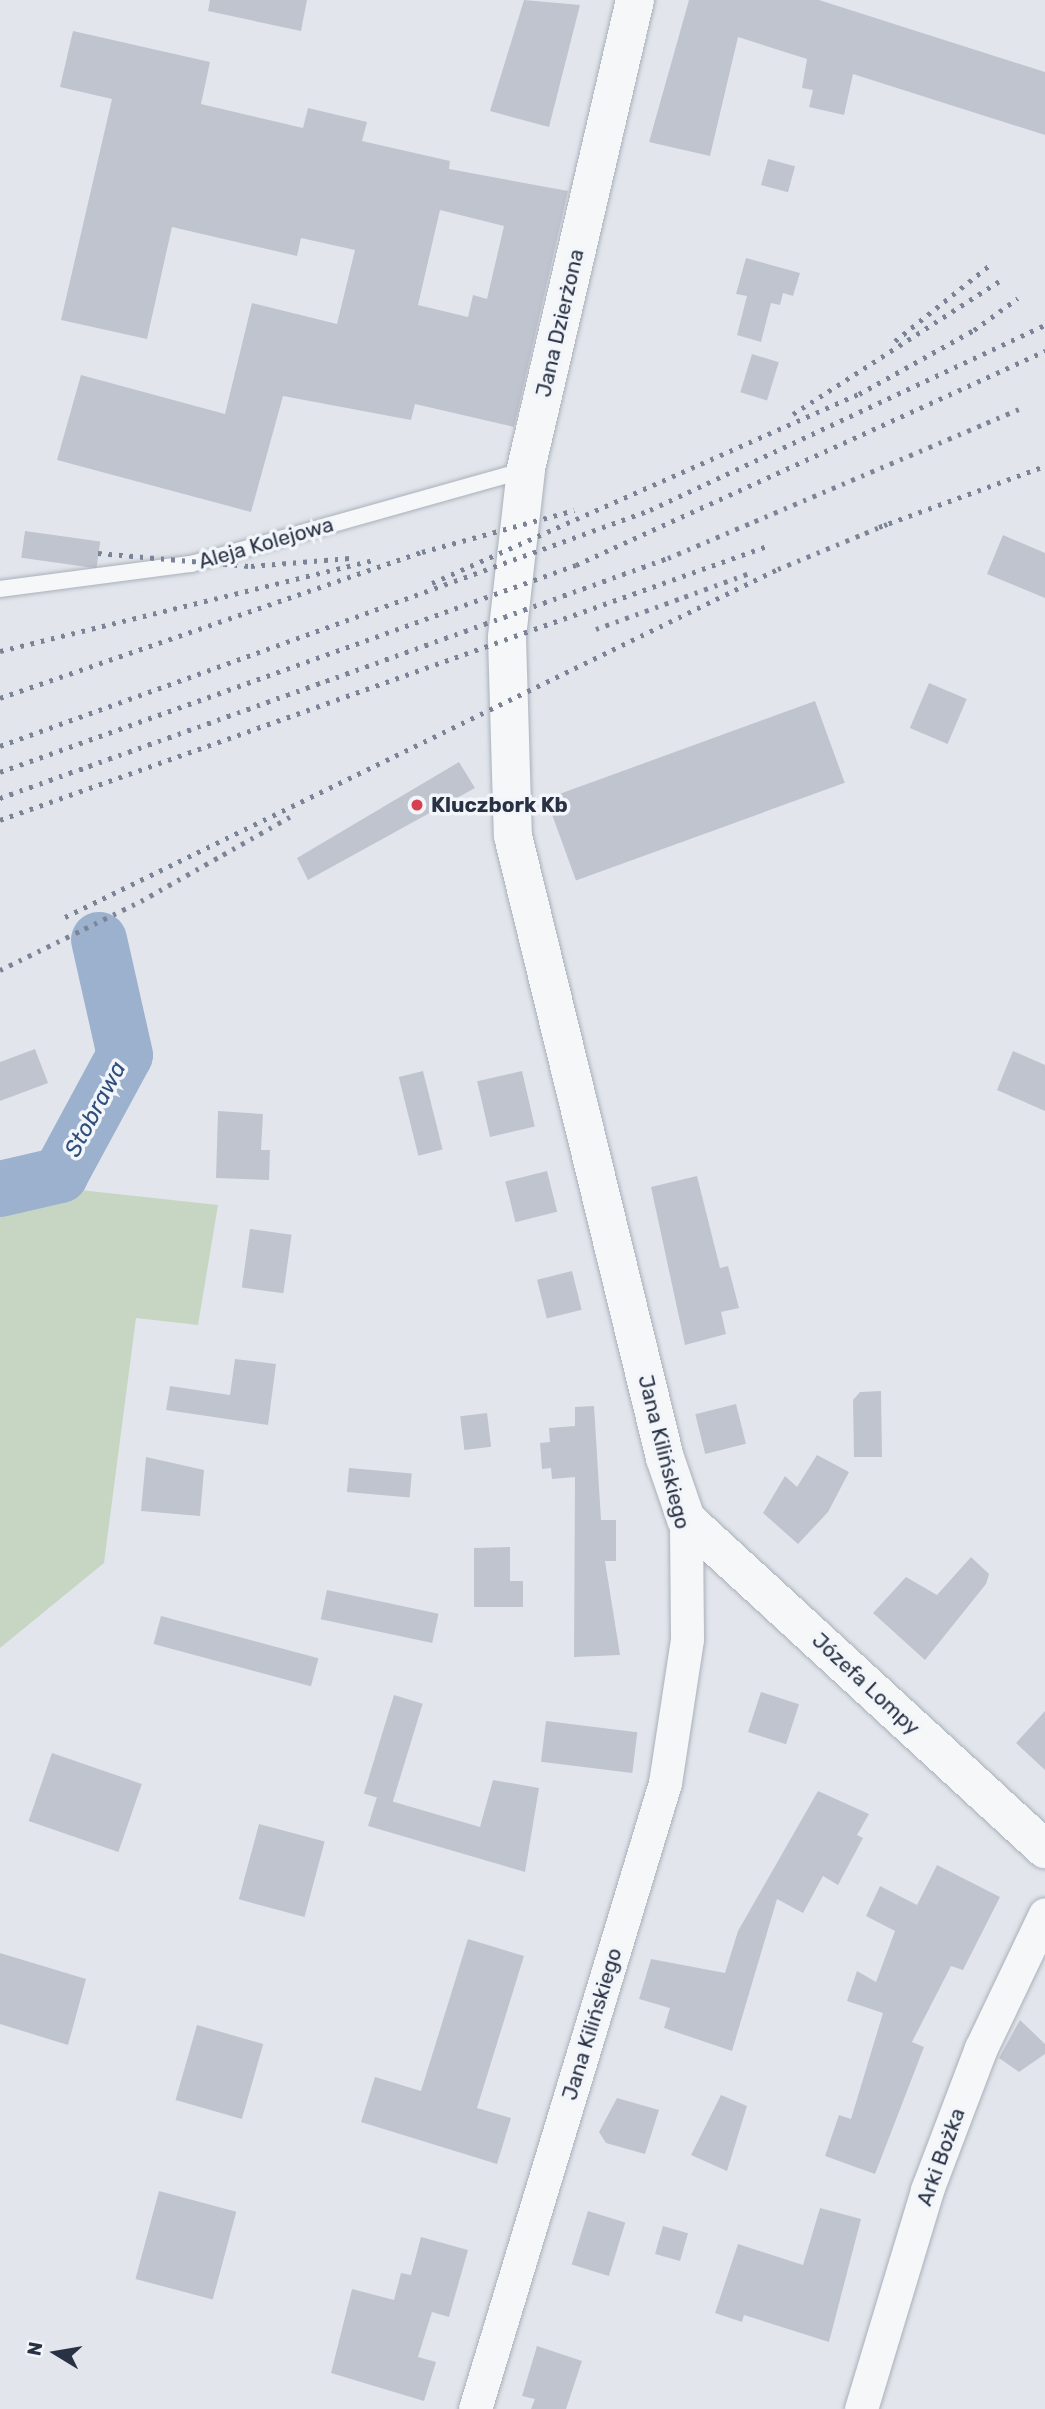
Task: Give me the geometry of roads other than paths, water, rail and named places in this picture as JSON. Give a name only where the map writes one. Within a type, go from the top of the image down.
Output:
[{"type":"street","name":"Jana Dzierżona","points":[[508,649],[526,470],[635,0]]},
{"type":"street","name":"Jana Kilińskiego","points":[[475,2409],[665,1783],[687,1639],[686,1519],[665,1458],[513,836],[508,649]]},
{"type":"street","name":"Józefa Lompy","points":[[686,1519],[1045,1849]]},
{"type":"street","name":"Arki Bożka","points":[[861,2409],[937,2164],[981,2048],[1045,1914]]},
{"type":"lane","name":"Aleja Kolejowa","points":[[5,589],[191,564],[526,470]]},
{"type":"waterway","name":"Stobrawa","points":[[0,1189],[60,1175],[125,1055],[99,940]]},
{"type":"railway","points":[[895,341],[991,264]]},
{"type":"railway","points":[[793,414],[1004,278]]},
{"type":"railway","points":[[432,583],[859,394],[974,330],[1018,298]]},
{"type":"railway","points":[[0,746],[650,510],[1045,325]]},
{"type":"railway","points":[[0,772],[576,565],[1045,351]]},
{"type":"railway","points":[[0,798],[668,558],[1021,408]]},
{"type":"railway","points":[[879,527],[1045,466]]},
{"type":"railway","points":[[0,698],[422,552],[574,510]]},
{"type":"railway","points":[[65,917],[778,569],[887,524]]},
{"type":"railway","points":[[0,820],[767,546]]},
{"type":"railway","points":[[98,553],[251,566],[350,558]]},
{"type":"railway","points":[[0,651],[377,559]]},
{"type":"railway","points":[[596,629],[747,574]]},
{"type":"railway","points":[[0,970],[141,901],[295,814]]},
{"type":"place","name":"Kluczbork Kb","points":[[417,805]]}]
